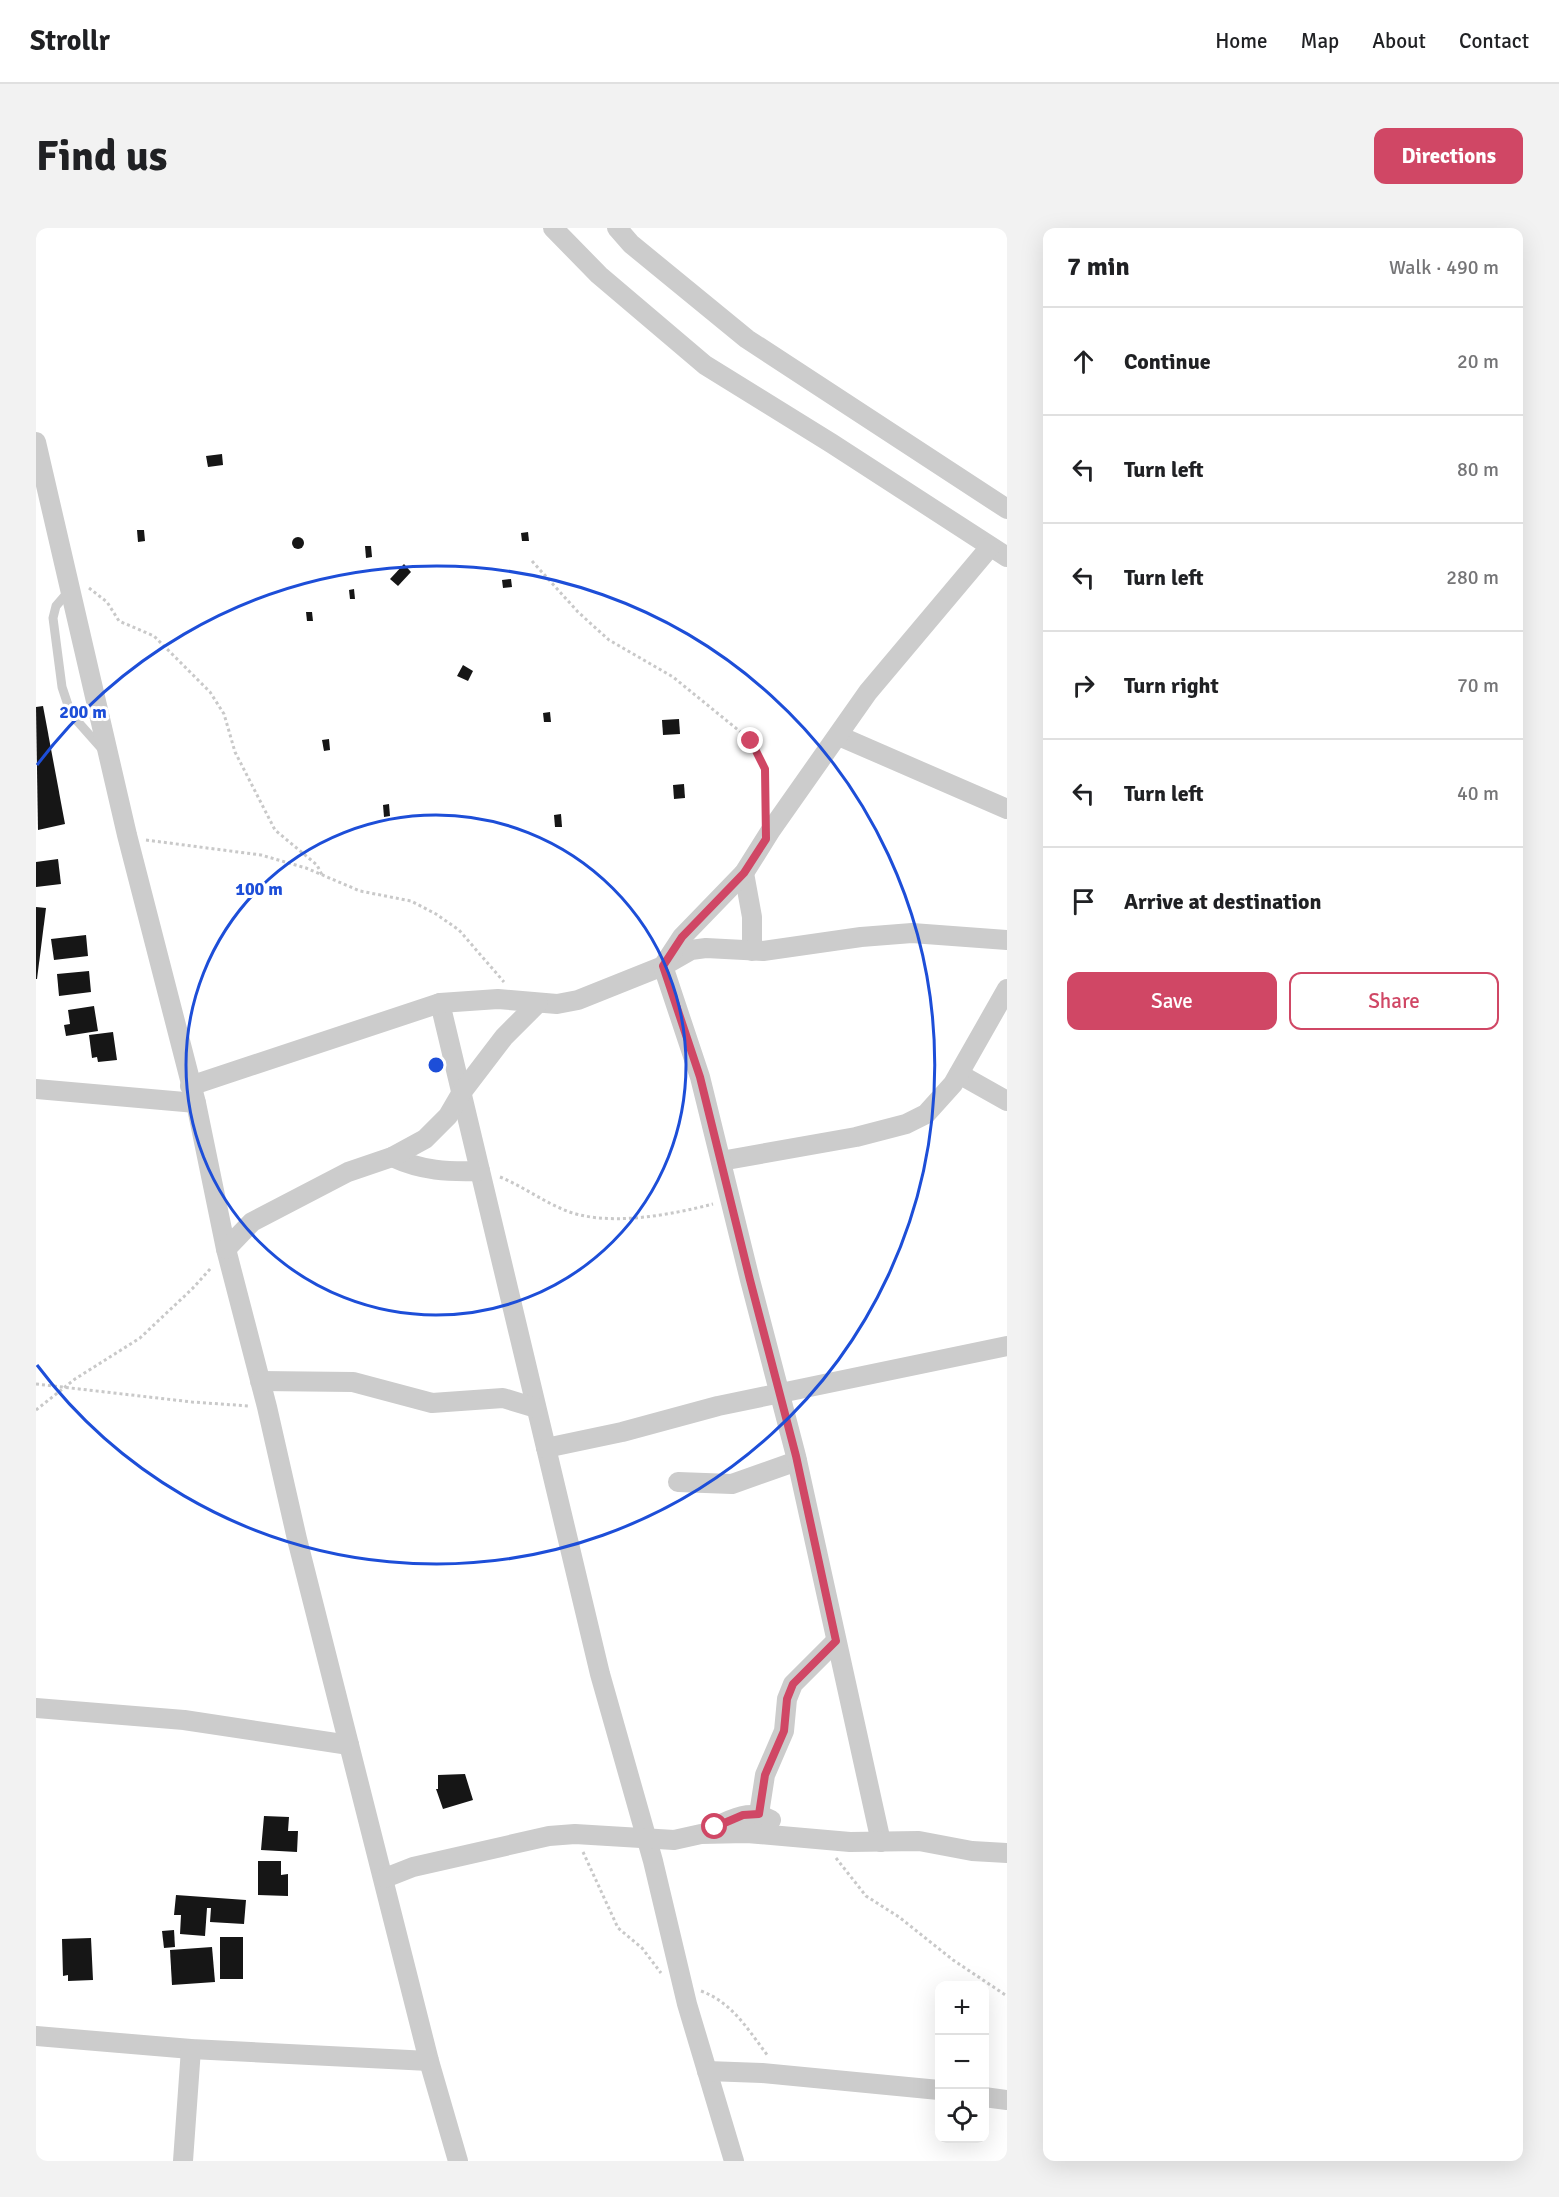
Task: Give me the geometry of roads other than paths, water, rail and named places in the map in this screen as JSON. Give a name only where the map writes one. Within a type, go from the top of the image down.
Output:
[{"type":"street","points":[[552,228],[600,275],[705,365],[831,442],[1007,557]]},
{"type":"street","points":[[617,228],[632,244],[747,339],[1007,509]]},
{"type":"street","points":[[36,442],[43,495],[68,586],[127,835],[193,1094],[226,1249],[267,1407],[297,1539],[385,1878],[429,2061],[458,2161]]},
{"type":"street","points":[[663,966],[682,937],[744,873],[771,830],[868,692],[990,546]]},
{"type":"street","points":[[839,736],[1007,809]]},
{"type":"street","points":[[744,873],[752,916],[752,951]]},
{"type":"street","points":[[36,1089],[193,1094],[440,1003],[498,999],[557,1004],[578,1000],[663,966],[691,950],[706,948],[752,951],[912,933],[1007,940]]},
{"type":"street","points":[[663,966],[700,1077],[778,1394],[797,1461],[881,1842]]},
{"type":"street","points":[[721,1161],[856,1137],[906,1124],[936,1106],[959,1074],[1007,989]]},
{"type":"street","points":[[226,1249],[252,1222],[348,1172],[407,1150],[436,1129],[448,1116],[462,1092],[529,1002]]},
{"type":"street","points":[[440,1003],[600,1674],[653,1861],[684,1988],[734,2161]]},
{"type":"street","points":[[959,1074],[1007,1101]]},
{"type":"street","points":[[392,1157],[417,1168],[436,1171],[480,1171]]},
{"type":"street","points":[[546,1448],[778,1394],[816,1388],[1007,1346]]},
{"type":"street","points":[[260,1382],[353,1382],[432,1403],[502,1398],[536,1408]]},
{"type":"street","points":[[678,1482],[732,1484],[797,1461]]},
{"type":"street","points":[[759,1814],[765,1775],[784,1731],[787,1699],[793,1684],[836,1641]]},
{"type":"street","points":[[36,1708],[184,1720],[349,1745]]},
{"type":"street","points":[[385,1878],[413,1866],[549,1836],[574,1834],[674,1840],[701,1834],[743,1815],[759,1814],[797,1836]]},
{"type":"street","points":[[701,1834],[797,1836],[822,1840],[881,1842],[919,1841],[972,1851],[1007,1853]]},
{"type":"street","points":[[36,2036],[191,2049],[429,2061]]},
{"type":"street","points":[[183,2161],[191,2049]]},
{"type":"street","points":[[707,2071],[782,2075],[935,2090]]},
{"type":"street","points":[[989,2098],[1007,2100]]},
{"type":"lane","points":[[68,586],[56,606],[53,618],[62,687],[71,714],[108,757]]}]
